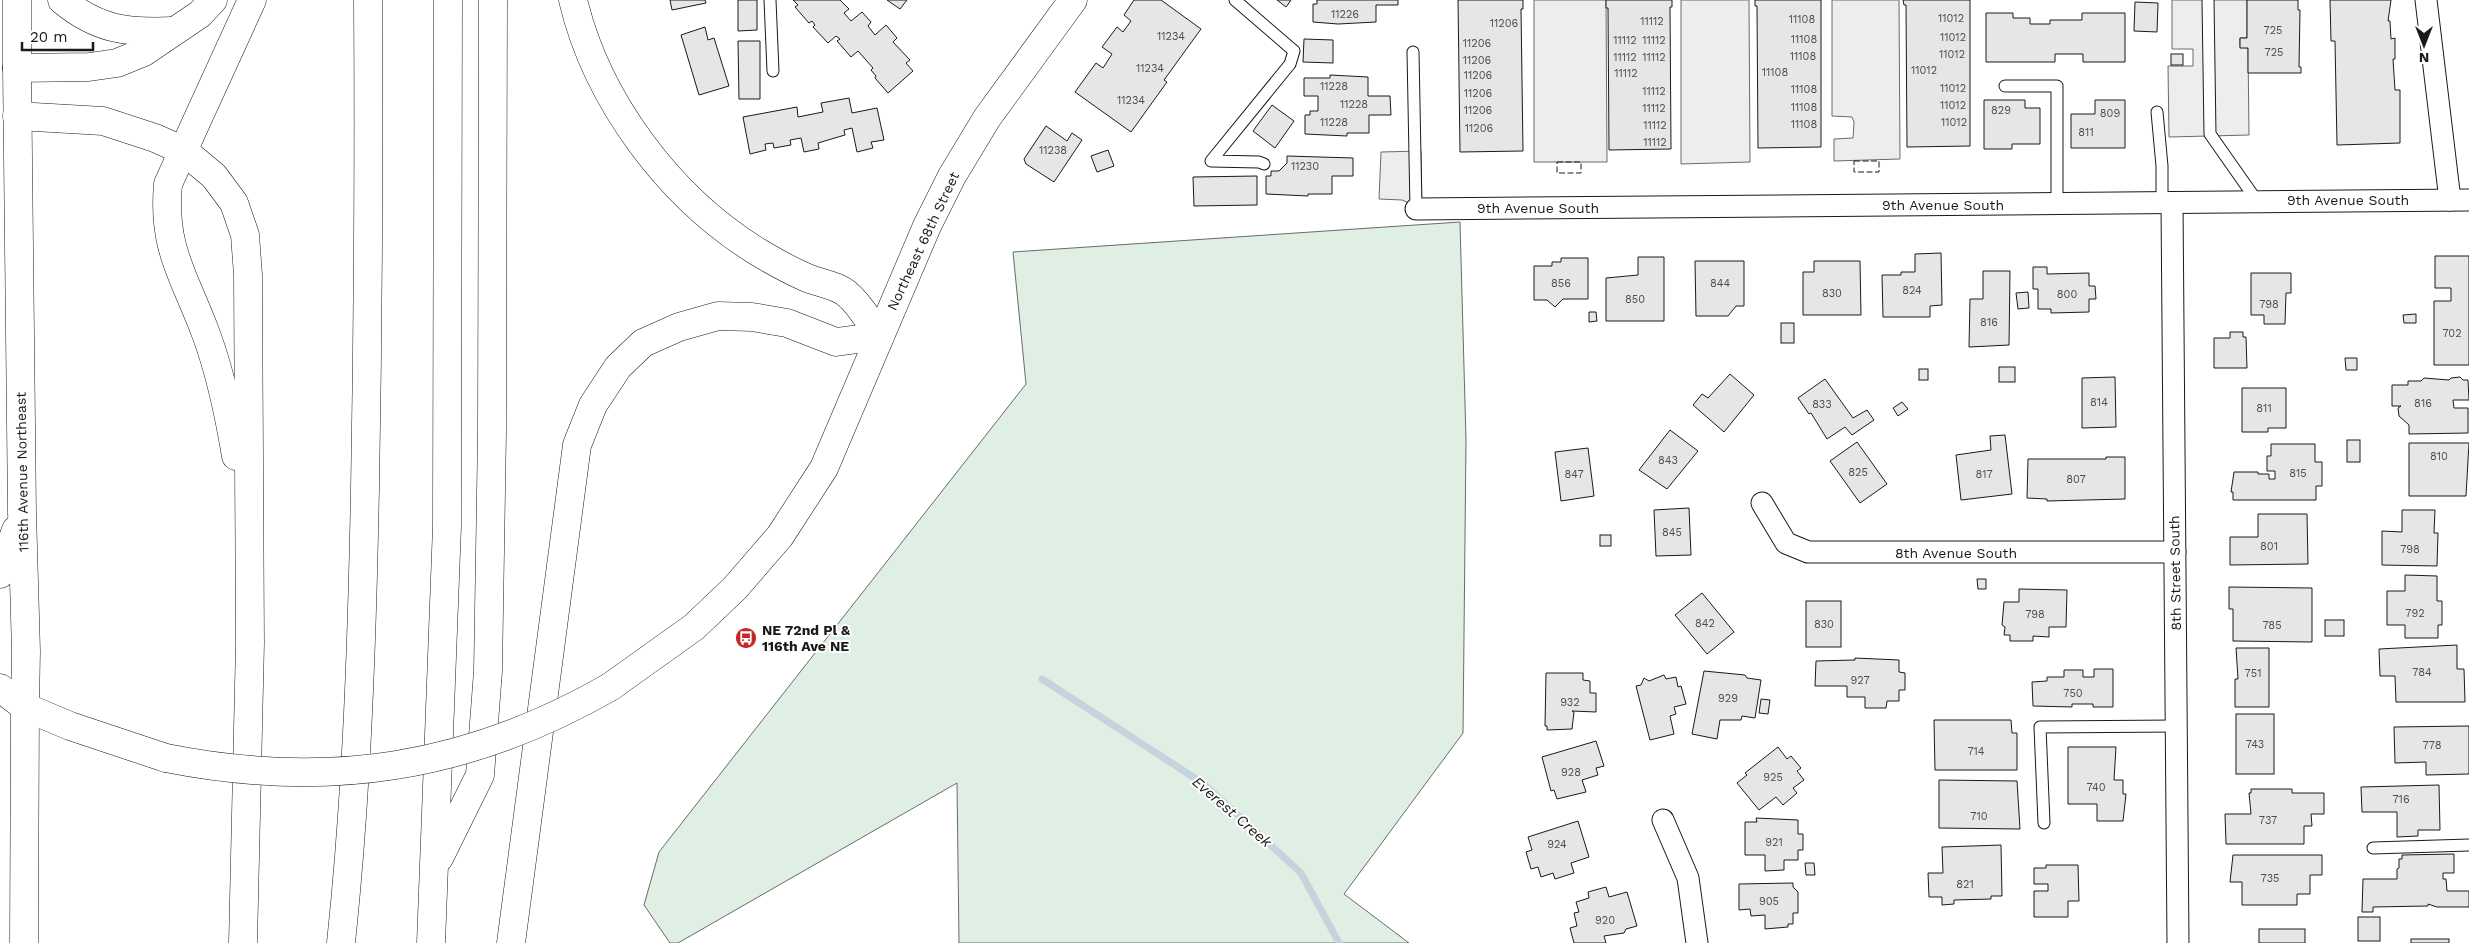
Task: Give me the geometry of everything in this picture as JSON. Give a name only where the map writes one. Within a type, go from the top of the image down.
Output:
[{"type":"main road","name":"116th Avenue Northeast","points":[[17,0],[17,68],[9,116],[26,651],[24,943]]},
{"type":"main road","points":[[62,0],[77,12],[106,26],[138,33],[173,31]]},
{"type":"main road","points":[[17,68],[88,67],[117,63],[144,52],[200,14],[213,0]]},
{"type":"main road","points":[[250,544],[223,381],[169,240],[167,219],[168,184],[252,0]]},
{"type":"main road","points":[[341,943],[352,841],[363,597],[370,271],[368,0]]},
{"type":"main road","points":[[431,943],[447,526],[448,0]]},
{"type":"main road","points":[[435,866],[480,775],[488,680],[492,432],[493,0]]},
{"type":"main road","points":[[511,943],[577,445],[593,405],[618,366],[643,343],[679,326],[718,316],[752,317],[787,322],[836,342],[880,336],[847,293],[804,277],[757,251],[714,220],[681,190],[647,150],[622,114],[594,60],[573,0]]},
{"type":"main road","name":"Northeast 68th Street","points":[[0,688],[25,707],[95,736],[166,758],[252,772],[300,774],[347,772],[440,758],[486,745],[573,709],[610,687],[671,645],[716,607],[780,536],[824,468],[850,411],[927,226],[952,176],[987,118],[1073,0]]},
{"type":"main road","points":[[9,116],[103,121],[155,138],[184,151],[214,176],[234,203],[245,235],[248,275],[250,643],[243,943]]},
{"type":"main road","points":[[0,574],[22,512]]},
{"type":"street","points":[[2426,0],[2460,200]]},
{"type":"street","name":"9th Avenue South","points":[[1416,209],[2460,200]]},
{"type":"street","name":"8th Street South","points":[[2167,203],[2175,552],[2178,943]]},
{"type":"street","name":"8th Avenue South","points":[[1762,503],[1786,544],[1808,552],[2175,552]]},
{"type":"street","points":[[1663,820],[1688,878],[1696,943]]},
{"type":"lane","points":[[770,0],[773,71]]},
{"type":"lane","points":[[1235,0],[1294,51],[1290,64],[1210,161],[1259,162],[1264,164]]},
{"type":"lane","points":[[2208,0],[2210,134],[2257,201]]},
{"type":"lane","points":[[1413,52],[1416,209]]},
{"type":"lane","points":[[2005,86],[2057,86],[2057,204]]},
{"type":"lane","points":[[2157,112],[2167,203]]},
{"type":"lane","points":[[2044,823],[2040,727],[2177,726]]},
{"type":"lane","points":[[2373,848],[2469,845]]},
{"type":"green space","points":[[1460,222],[1466,440],[1463,733],[1344,894],[1409,943],[959,943],[957,783],[678,943],[670,943],[644,905],[659,852],[1026,384],[1013,252]]},
{"type":"shaded area","points":[[1534,0],[1606,0],[1607,162],[1534,162]]},
{"type":"shaded area","points":[[1681,0],[1749,0],[1750,162],[1681,164]]},
{"type":"shaded area","points":[[1832,0],[1899,0],[1900,159],[1834,161],[1834,139],[1853,138],[1854,122],[1852,117],[1832,116]]},
{"type":"shaded area","points":[[2172,0],[2247,0],[2247,38],[2240,38],[2240,47],[2248,48],[2249,135],[2169,137],[2168,66],[2193,66],[2193,49],[2172,49]]},
{"type":"shaded area","points":[[1421,151],[1422,209],[1402,200],[1379,199],[1381,152]]},
{"type":"building","points":[[670,0],[705,0],[706,3],[672,10]]},
{"type":"building","points":[[738,0],[757,0],[757,30],[738,31]]},
{"type":"building","points":[[793,0],[840,0],[849,9],[844,13],[851,21],[862,12],[871,22],[868,26],[875,35],[886,25],[897,38],[893,42],[910,60],[906,63],[913,71],[888,93],[875,78],[876,76],[871,70],[873,68],[858,51],[851,57],[837,41],[840,39],[836,36],[828,43],[813,27],[815,25],[812,21],[809,23],[795,7],[798,5]]},
{"type":"building","points":[[887,0],[907,0],[900,9]]},
{"type":"building","points":[[1134,0],[1161,0],[1201,29],[1164,80],[1167,82],[1131,132],[1075,92],[1096,63],[1103,68],[1112,54],[1102,47],[1117,27],[1123,32],[1131,21],[1124,15]]},
{"type":"building","points":[[1277,0],[1291,0],[1286,7]]},
{"type":"building","points":[[1317,0],[1398,0],[1398,5],[1376,5],[1376,22],[1338,24],[1313,22],[1313,4],[1317,4]]},
{"type":"building","points":[[1458,0],[1523,0],[1523,9],[1521,9],[1523,151],[1460,152]]},
{"type":"building","points":[[1606,0],[1672,0],[1672,7],[1670,7],[1671,149],[1609,150],[1608,8],[1606,8]]},
{"type":"building","points":[[1755,0],[1821,0],[1821,147],[1758,148],[1757,6],[1755,6]]},
{"type":"building","points":[[1903,0],[1970,0],[1970,146],[1907,147],[1906,5],[1904,5]]},
{"type":"building","points":[[2247,0],[2298,0],[2298,10],[2300,10],[2299,67],[2301,67],[2301,73],[2248,73],[2248,48],[2240,48],[2240,38],[2247,38]]},
{"type":"building","points":[[2330,0],[2391,0],[2388,21],[2390,21],[2391,39],[2395,38],[2395,59],[2393,59],[2395,90],[2400,90],[2400,143],[2337,145],[2335,41],[2331,41]]},
{"type":"building","points":[[2135,2],[2158,3],[2157,32],[2134,31]]},
{"type":"building","points":[[1986,13],[2013,13],[2013,18],[2030,18],[2030,24],[2050,24],[2050,20],[2082,20],[2082,13],[2125,13],[2125,62],[2083,62],[2083,54],[2055,54],[2055,62],[1986,62]]},
{"type":"building","points":[[705,27],[708,40],[714,38],[729,86],[699,95],[681,35]]},
{"type":"building","points":[[1304,39],[1333,40],[1333,63],[1303,62]]},
{"type":"building","points":[[738,41],[760,41],[760,99],[739,99]]},
{"type":"building","points":[[2171,54],[2183,54],[2183,65],[2171,65]]},
{"type":"building","points":[[1330,75],[1368,77],[1368,96],[1390,96],[1391,115],[1369,115],[1369,133],[1347,133],[1347,136],[1305,134],[1305,115],[1310,115],[1310,111],[1318,111],[1318,96],[1304,96],[1304,78],[1330,78]]},
{"type":"building","points":[[849,98],[852,113],[877,108],[884,140],[871,142],[873,148],[857,152],[852,128],[844,130],[845,135],[818,143],[819,149],[804,152],[801,138],[790,140],[791,145],[774,148],[773,143],[765,144],[766,150],[750,154],[743,117],[797,107],[798,117],[823,112],[821,103]]},
{"type":"building","points":[[1984,100],[2025,100],[2025,108],[2040,108],[2040,144],[2012,144],[2012,149],[1984,149]]},
{"type":"building","points":[[2095,100],[2125,100],[2125,148],[2071,148],[2071,114],[2095,114]]},
{"type":"building","points":[[1272,105],[1294,121],[1275,148],[1253,131]]},
{"type":"building","points":[[1046,126],[1067,141],[1072,133],[1082,140],[1054,182],[1026,164],[1024,159]]},
{"type":"building","points":[[1108,150],[1114,166],[1097,172],[1091,156]]},
{"type":"building","points":[[1287,156],[1353,158],[1353,176],[1332,176],[1332,194],[1308,194],[1308,196],[1266,194],[1266,176],[1271,176],[1271,171],[1279,171],[1287,163]]},
{"type":"building","points":[[1257,176],[1257,205],[1194,206],[1193,177]]},
{"type":"building","points":[[1941,253],[1942,305],[1930,306],[1930,317],[1883,317],[1882,275],[1901,275],[1901,272],[1915,272],[1915,254]]},
{"type":"building","points":[[2435,256],[2469,256],[2469,365],[2434,365],[2434,301],[2451,301],[2451,288],[2435,288]]},
{"type":"building","points":[[1638,257],[1664,257],[1664,321],[1606,321],[1606,278],[1638,275]]},
{"type":"building","points":[[1561,258],[1588,258],[1588,299],[1563,299],[1555,307],[1547,300],[1534,300],[1534,266],[1552,266],[1552,262],[1561,262]]},
{"type":"building","points":[[1695,261],[1744,261],[1744,306],[1736,306],[1728,316],[1696,316]]},
{"type":"building","points":[[1814,261],[1860,261],[1861,315],[1803,315],[1803,272],[1814,272]]},
{"type":"building","points":[[2033,267],[2047,267],[2047,274],[2089,273],[2089,286],[2095,286],[2096,299],[2089,299],[2089,312],[2051,313],[2051,309],[2038,309],[2038,289],[2033,289]]},
{"type":"building","points":[[1983,271],[2010,271],[2009,345],[1969,347],[1970,299],[1983,299]]},
{"type":"building","points":[[2251,273],[2291,273],[2291,293],[2286,293],[2285,324],[2264,324],[2264,315],[2251,315]]},
{"type":"building","points":[[2028,292],[2029,308],[2018,309],[2016,293]]},
{"type":"building","points":[[1589,312],[1596,312],[1597,321],[1589,322]]},
{"type":"building","points":[[2416,314],[2416,323],[2404,323],[2403,315]]},
{"type":"building","points":[[1781,323],[1794,323],[1794,343],[1781,343]]},
{"type":"building","points":[[2230,332],[2243,332],[2243,337],[2246,337],[2247,368],[2214,368],[2214,338],[2230,338]]},
{"type":"building","points":[[2345,358],[2357,358],[2357,370],[2346,370]]},
{"type":"building","points":[[1999,367],[2015,367],[2015,382],[1999,382]]},
{"type":"building","points":[[1919,369],[1928,369],[1928,380],[1919,380]]},
{"type":"building","points":[[1730,374],[1754,395],[1724,432],[1693,405],[1702,394],[1708,398]]},
{"type":"building","points":[[2115,377],[2116,427],[2082,428],[2082,378]]},
{"type":"building","points":[[2460,377],[2463,380],[2468,380],[2469,400],[2453,400],[2454,408],[2468,408],[2468,433],[2409,434],[2409,425],[2399,416],[2398,408],[2401,406],[2392,406],[2392,385],[2408,385],[2408,381],[2421,381],[2424,378],[2449,380]]},
{"type":"building","points":[[1825,379],[1853,418],[1867,410],[1874,420],[1852,435],[1845,427],[1827,439],[1811,413],[1809,414],[1798,398]]},
{"type":"building","points":[[2242,388],[2286,388],[2286,428],[2268,428],[2268,432],[2242,432]]},
{"type":"building","points":[[1902,402],[1908,409],[1898,416],[1893,408]]},
{"type":"building","points":[[1670,430],[1698,451],[1667,489],[1639,470]]},
{"type":"building","points":[[2005,435],[2012,494],[1961,500],[1956,455],[1991,450],[1990,436]]},
{"type":"building","points":[[2347,440],[2360,440],[2360,462],[2347,462]]},
{"type":"building","points":[[1857,442],[1887,484],[1860,503],[1830,461]]},
{"type":"building","points":[[2409,443],[2469,443],[2466,496],[2409,496]]},
{"type":"building","points":[[2271,444],[2315,444],[2315,462],[2322,462],[2322,486],[2316,486],[2316,500],[2233,500],[2233,492],[2231,492],[2234,472],[2258,472],[2258,474],[2269,474],[2269,479],[2275,479],[2275,471],[2267,471],[2267,456],[2271,456]]},
{"type":"building","points":[[1588,448],[1594,496],[1561,501],[1555,452]]},
{"type":"building","points":[[2106,457],[2125,457],[2125,499],[2047,501],[2047,499],[2027,498],[2028,459],[2106,459]]},
{"type":"building","points":[[1689,508],[1691,555],[1656,556],[1654,510]]},
{"type":"building","points":[[2402,510],[2435,510],[2434,533],[2438,533],[2437,566],[2382,565],[2382,531],[2402,532]]},
{"type":"building","points":[[2258,514],[2307,514],[2308,564],[2230,565],[2230,537],[2258,537]]},
{"type":"building","points":[[1600,535],[1611,535],[1611,546],[1600,546]]},
{"type":"building","points":[[2405,575],[2437,576],[2437,601],[2442,601],[2442,625],[2438,625],[2438,638],[2405,638],[2405,625],[2387,625],[2387,591],[2405,591]]},
{"type":"building","points":[[1977,579],[1986,579],[1986,589],[1978,589]]},
{"type":"building","points":[[2229,587],[2312,588],[2312,642],[2233,641],[2233,609],[2229,609]]},
{"type":"building","points":[[2019,589],[2067,590],[2066,627],[2049,627],[2049,637],[2033,636],[2033,641],[2010,641],[2010,635],[2004,635],[2005,627],[2002,625],[2004,602],[2019,602]]},
{"type":"building","points":[[1702,593],[1734,632],[1707,654],[1675,615]]},
{"type":"building","points":[[1806,601],[1841,601],[1841,647],[1806,647]]},
{"type":"building","points":[[2325,620],[2344,620],[2344,636],[2325,636]]},
{"type":"building","points":[[2457,645],[2457,669],[2464,669],[2465,702],[2396,702],[2395,676],[2380,676],[2379,649]]},
{"type":"building","points":[[2236,648],[2269,648],[2269,707],[2235,707],[2235,679],[2238,679]]},
{"type":"building","points":[[1855,658],[1899,660],[1899,672],[1905,673],[1905,690],[1899,690],[1899,701],[1887,701],[1886,708],[1865,708],[1865,697],[1847,697],[1847,686],[1815,686],[1816,661],[1855,660]]},
{"type":"building","points":[[2094,669],[2113,669],[2113,707],[2093,707],[2093,704],[2072,704],[2072,707],[2033,706],[2032,682],[2047,681],[2047,677],[2064,677],[2064,670],[2083,670],[2083,677],[2094,677]]},
{"type":"building","points":[[1704,671],[1745,675],[1747,678],[1761,680],[1755,718],[1742,716],[1741,720],[1720,720],[1717,739],[1692,734]]},
{"type":"building","points":[[1546,673],[1583,673],[1583,680],[1590,681],[1590,693],[1596,693],[1596,712],[1572,711],[1574,712],[1572,729],[1547,730],[1547,726],[1545,726]]},
{"type":"building","points":[[1664,675],[1666,679],[1676,677],[1678,687],[1681,686],[1686,704],[1674,707],[1676,714],[1670,716],[1674,734],[1650,740],[1636,686],[1641,685],[1644,678],[1649,681]]},
{"type":"building","points":[[1761,699],[1770,700],[1768,714],[1759,713]]},
{"type":"building","points":[[2236,714],[2274,714],[2274,774],[2236,774]]},
{"type":"building","points":[[1934,720],[2011,720],[2012,733],[2017,733],[2017,770],[1935,770]]},
{"type":"building","points":[[2469,726],[2469,774],[2426,775],[2426,762],[2395,763],[2394,727]]},
{"type":"building","points":[[1596,741],[1604,766],[1596,768],[1598,775],[1582,780],[1586,792],[1557,799],[1554,790],[1551,791],[1542,757]]},
{"type":"building","points":[[1778,747],[1787,759],[1791,756],[1801,768],[1797,771],[1804,780],[1793,788],[1797,793],[1783,805],[1776,797],[1759,810],[1737,783],[1747,775],[1745,773]]},
{"type":"building","points":[[2068,747],[2116,747],[2114,780],[2123,780],[2123,794],[2126,794],[2123,821],[2097,821],[2097,804],[2068,804]]},
{"type":"building","points":[[1939,780],[2017,781],[2020,829],[1939,828]]},
{"type":"building","points":[[2439,785],[2440,830],[2418,830],[2418,836],[2397,837],[2397,812],[2362,812],[2361,787]]},
{"type":"building","points":[[2251,789],[2292,789],[2292,793],[2324,793],[2324,814],[2311,814],[2312,826],[2304,826],[2304,844],[2226,844],[2225,814],[2251,814],[2249,793],[2251,793]]},
{"type":"building","points":[[1756,818],[1798,820],[1798,834],[1803,834],[1803,850],[1798,850],[1798,860],[1784,860],[1784,870],[1765,871],[1765,855],[1745,855],[1745,822],[1757,822]]},
{"type":"building","points":[[1578,821],[1589,857],[1571,863],[1574,873],[1555,879],[1553,873],[1541,877],[1538,867],[1531,869],[1526,852],[1532,850],[1528,837]]},
{"type":"building","points":[[2001,845],[2002,896],[1991,896],[1991,899],[1954,900],[1954,904],[1942,905],[1942,897],[1929,897],[1928,873],[1943,873],[1942,847]]},
{"type":"building","points":[[2454,854],[2454,873],[2443,873],[2443,879],[2446,879],[2447,891],[2469,891],[2469,907],[2437,907],[2428,904],[2428,906],[2373,907],[2373,912],[2362,912],[2363,879],[2397,879],[2399,859],[2402,859],[2402,855]]},
{"type":"building","points":[[2233,855],[2322,855],[2322,875],[2310,875],[2310,894],[2297,894],[2297,905],[2242,905],[2242,882],[2230,882]]},
{"type":"building","points":[[1805,863],[1814,863],[1815,875],[1806,875]]},
{"type":"building","points":[[2046,865],[2078,865],[2079,901],[2068,901],[2068,917],[2034,917],[2034,891],[2048,891],[2048,884],[2034,884],[2034,868],[2046,868]]},
{"type":"building","points":[[1793,883],[1793,887],[1798,892],[1798,913],[1793,913],[1793,924],[1788,924],[1788,927],[1765,929],[1765,915],[1751,916],[1750,909],[1739,910],[1739,884]]},
{"type":"building","points":[[1606,887],[1609,897],[1627,892],[1637,926],[1626,929],[1624,933],[1604,936],[1606,943],[1574,943],[1570,928],[1577,926],[1574,913],[1579,912],[1576,902],[1589,898],[1588,892]]},
{"type":"building","points":[[2358,917],[2380,917],[2380,941],[2358,941]]},
{"type":"building","points":[[2259,929],[2305,929],[2305,943],[2259,943]]},
{"type":"building","points":[[2411,939],[2449,939],[2449,943],[2411,943]]},
{"type":"waterway","name":"Everest Creek","points":[[1042,679],[1204,784],[1301,873],[1339,943]]},
{"type":"fence","points":[[1854,161],[1879,161],[1879,172],[1854,172],[1854,161]]},
{"type":"fence","points":[[1557,162],[1581,162],[1581,173],[1557,173],[1557,162]]},
{"type":"place","name":"NE 72nd Pl & 116th Ave NE","points":[[746,638]]}]
